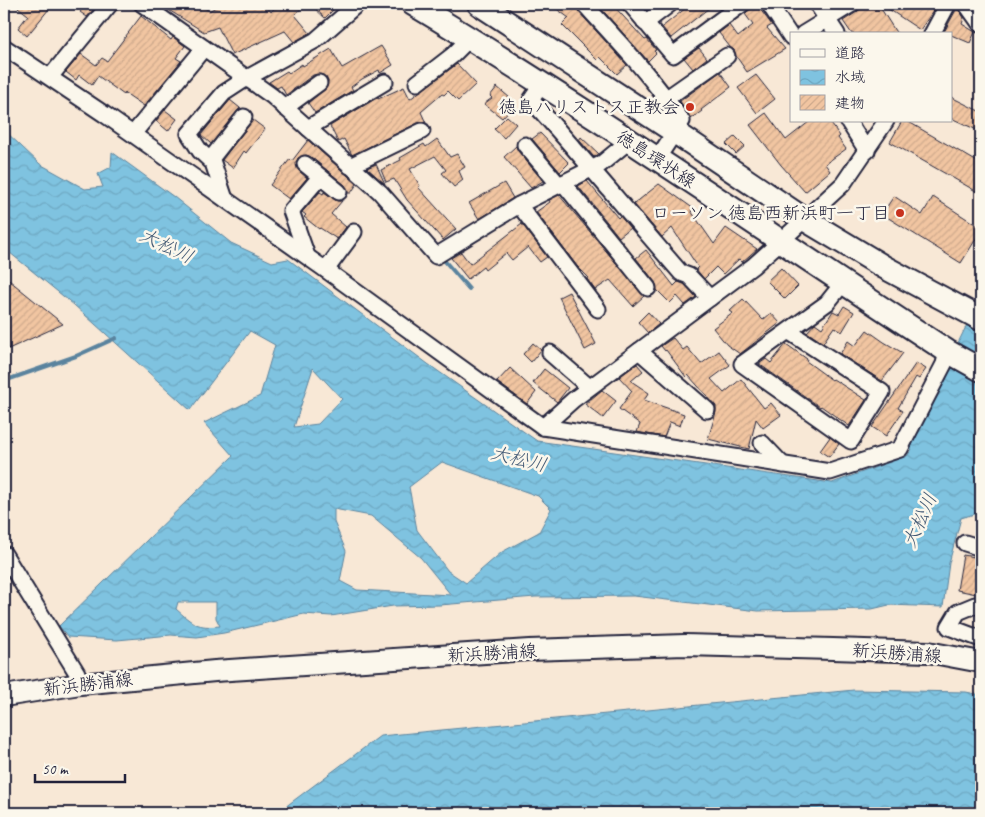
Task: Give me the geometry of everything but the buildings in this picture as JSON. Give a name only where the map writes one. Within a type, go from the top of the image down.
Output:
[{"type":"main road","name":"徳島環状線","points":[[414,4],[542,84],[949,352],[981,370]]},
{"type":"main road","name":"徳島環状線","points":[[479,4],[804,219],[884,267],[972,315]]},
{"type":"main road","name":"新浜勝浦線","points":[[4,696],[80,684],[216,671],[528,650],[685,646],[928,652],[981,662]]},
{"type":"street","points":[[50,77],[110,4]]},
{"type":"street","points":[[142,4],[247,78],[285,108],[380,192],[436,256],[519,205],[601,164],[629,141]]},
{"type":"street","points":[[225,199],[213,162],[200,151],[189,134],[224,93],[247,78],[316,40],[357,4]]},
{"type":"street","points":[[584,4],[667,98],[682,121],[657,159]]},
{"type":"street","points":[[630,4],[673,55],[720,10],[742,4]]},
{"type":"street","points":[[646,23],[670,4]]},
{"type":"street","points":[[769,4],[790,36]]},
{"type":"street","points":[[817,4],[836,32]]},
{"type":"street","points":[[806,32],[852,4]]},
{"type":"street","points":[[933,32],[948,4]]},
{"type":"street","points":[[966,4],[981,25]]},
{"type":"street","points":[[416,83],[453,55],[470,38]]},
{"type":"street","points":[[4,47],[133,134],[307,256],[543,427],[830,472],[900,449],[949,352]]},
{"type":"street","points":[[133,134],[204,48]]},
{"type":"street","points":[[667,98],[727,56]]},
{"type":"street","points":[[308,128],[385,82]]},
{"type":"street","points":[[285,108],[319,83]]},
{"type":"street","points":[[542,84],[531,100],[592,168],[615,198],[681,273],[689,276],[710,298]]},
{"type":"street","points":[[210,160],[244,117]]},
{"type":"street","points":[[849,122],[868,150]]},
{"type":"street","points":[[543,427],[589,387],[753,266],[843,184],[885,122]]},
{"type":"street","points":[[350,166],[422,131]]},
{"type":"street","points":[[525,145],[561,184],[648,288]]},
{"type":"street","points":[[305,164],[340,192]]},
{"type":"street","points":[[307,256],[291,211],[320,177]]},
{"type":"street","points":[[519,205],[598,310]]},
{"type":"street","points":[[326,270],[354,232]]},
{"type":"street","points":[[788,331],[882,392],[851,441],[742,364],[827,303],[843,283]]},
{"type":"street","points":[[639,351],[706,410]]},
{"type":"street","points":[[550,353],[589,387]]},
{"type":"street","points":[[762,443],[783,465]]},
{"type":"street","points":[[965,544],[981,548]]},
{"type":"street","points":[[4,554],[77,673],[80,684]]},
{"type":"street","points":[[981,607],[975,605],[958,612],[948,627],[981,639]]},
{"type":"water","name":"大松川","points":[[4,130],[40,164],[85,189],[103,187],[98,174],[111,167],[112,152],[174,197],[231,243],[272,262],[288,259],[428,364],[537,441],[832,483],[907,456],[912,449],[907,447],[981,296],[981,453],[978,459],[981,471],[981,512],[961,518],[949,563],[943,607],[889,605],[872,609],[758,611],[634,596],[535,597],[440,605],[393,606],[331,616],[304,614],[224,633],[197,637],[171,635],[117,640],[68,637],[59,626],[233,456],[204,423],[260,396],[275,345],[250,331],[190,410],[74,305],[4,248]],"holes":[[[313,368],[342,399],[318,424],[294,427]],[[442,462],[538,496],[551,509],[539,532],[502,552],[466,583],[448,571],[417,530],[409,487]],[[334,509],[371,516],[421,558],[451,595],[357,590],[340,581],[346,551],[334,522]],[[178,602],[216,602],[216,618],[220,626],[196,624],[176,609]]]},
{"type":"water","points":[[854,690],[966,692],[981,695],[981,813],[277,813],[380,736]]},
{"type":"waterway","points":[[443,259],[469,289]]},
{"type":"waterway","points":[[4,381],[76,356],[116,338]]},
{"type":"place","name":"徳島ハリストス正教会","points":[[690,107]]},
{"type":"place","name":"ローソン 徳島西新浜町一丁目","points":[[900,213]]}]
